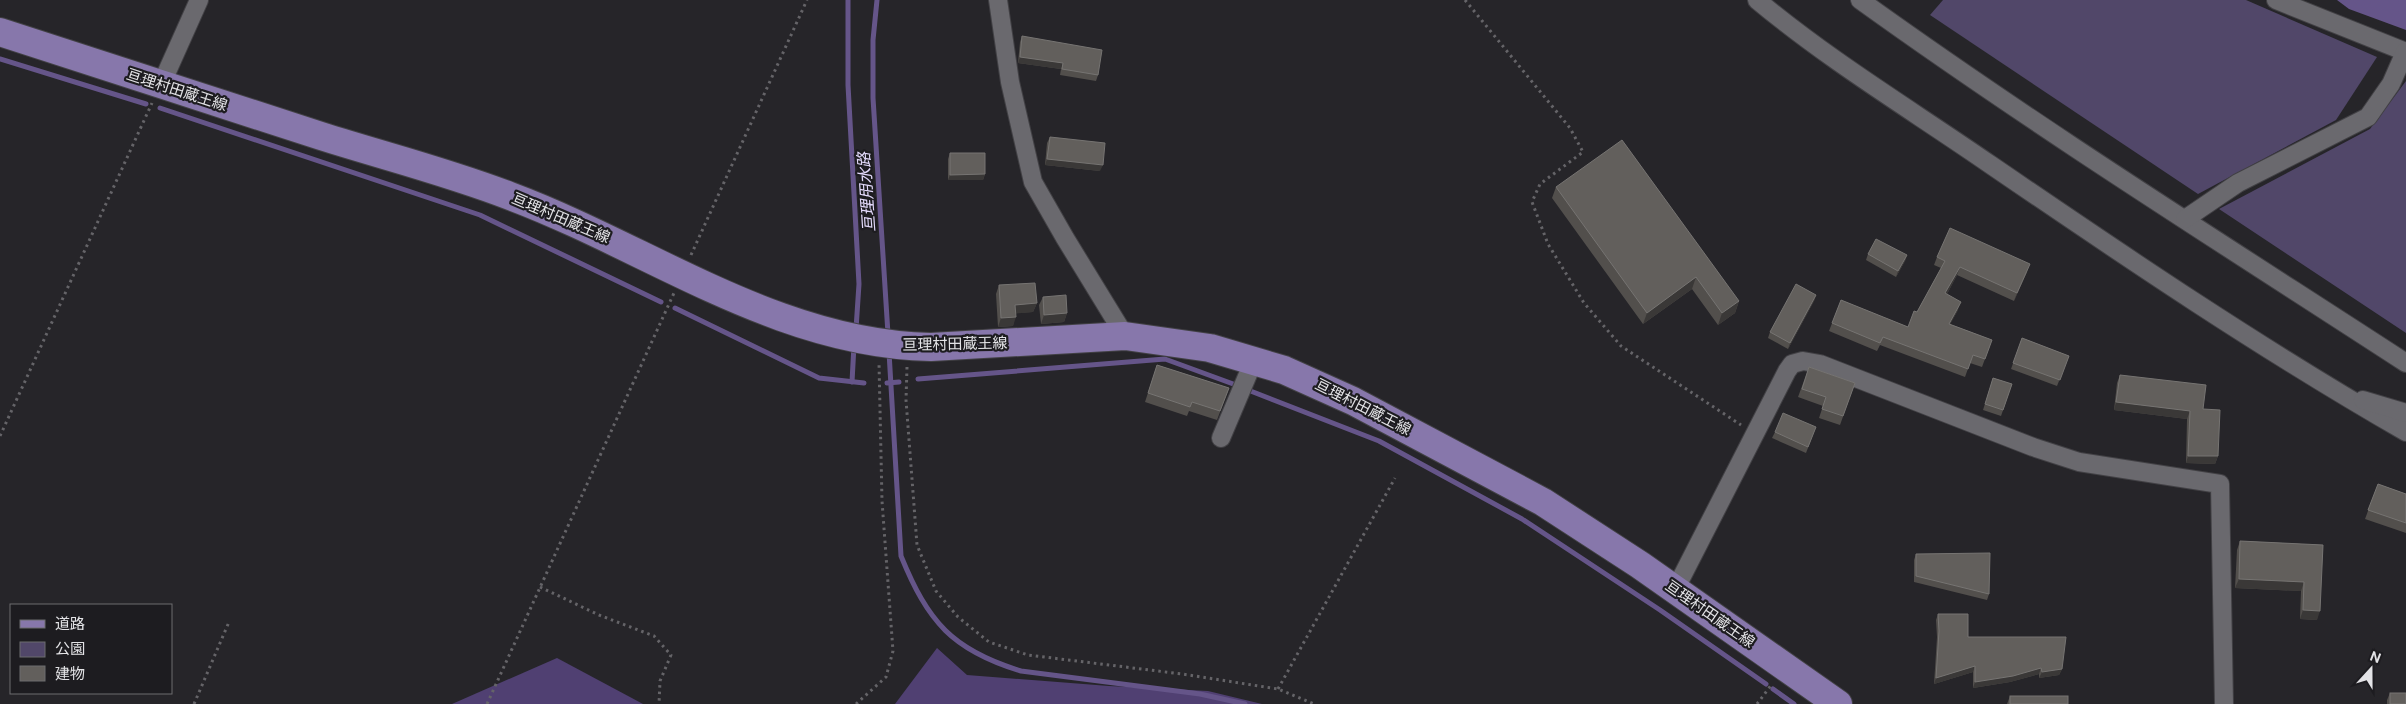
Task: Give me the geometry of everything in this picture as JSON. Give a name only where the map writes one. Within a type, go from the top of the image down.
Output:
[{"type":"main road","name":"亘理村田蔵王線","points":[[0,32],[364,150],[442,172],[511,196],[787,320],[836,336],[908,347],[1125,336],[1210,348],[1254,360],[1316,382],[1542,502],[1597,536],[1838,704]]},
{"type":"street","points":[[161,85],[199,0]]},
{"type":"street","points":[[998,0],[1010,82],[1033,182],[1125,336]]},
{"type":"street","points":[[1758,0],[1839,61],[2158,278],[2332,390],[2406,432]]},
{"type":"street","points":[[1860,0],[1941,58],[2406,363]]},
{"type":"street","points":[[2185,219],[2238,183],[2368,117],[2391,84],[2406,52],[2276,0]]},
{"type":"street","points":[[1221,438],[1254,360]]},
{"type":"street","points":[[1675,590],[1787,371],[1792,364],[1803,361],[1820,364],[2033,447],[2079,462],[2220,484],[2224,704]]},
{"type":"street","points":[[2332,390],[2406,413]]},
{"type":"path","points":[[487,704],[807,0]]},
{"type":"path","points":[[1465,0],[1570,128],[1583,152],[1540,184],[1532,202],[1548,244],[1584,303],[1621,346],[1754,434]]},
{"type":"path","points":[[0,436],[161,85]]},
{"type":"path","points":[[856,704],[886,677],[893,651],[882,501],[878,343]]},
{"type":"path","points":[[908,347],[906,400],[917,546],[936,591],[958,617],[988,642],[1028,655],[1182,674],[1278,689],[1314,704]]},
{"type":"path","points":[[1278,689],[1395,478]]},
{"type":"path","points":[[540,587],[599,615],[654,636],[672,655],[660,681],[659,704]]},
{"type":"path","points":[[194,704],[229,622]]},
{"type":"green space","points":[[1943,0],[2246,0],[2377,57],[2336,120],[2198,194],[1930,15]]},
{"type":"green space","points":[[2406,81],[2406,333],[2219,209],[2370,129]]},
{"type":"shaded area","points":[[2337,0],[2406,0],[2406,30],[2349,9]]},
{"type":"shaded area","points":[[937,648],[967,675],[1109,686],[1208,691],[1262,704],[895,704]]},
{"type":"shaded area","points":[[557,658],[643,704],[452,704]]},
{"type":"building","points":[[1022,36],[1102,50],[1098,75],[1062,69],[1063,63],[1020,57]]},
{"type":"building","points":[[1050,137],[1105,143],[1103,165],[1047,159]]},
{"type":"building","points":[[1622,140],[1739,301],[1722,313],[1696,277],[1647,313],[1556,187]]},
{"type":"building","points":[[950,153],[985,153],[985,174],[950,175]]},
{"type":"building","points":[[1950,228],[2030,264],[2017,293],[1960,267],[1945,293],[1961,302],[1949,324],[1992,340],[1985,359],[1973,355],[1968,369],[1883,337],[1880,343],[1832,323],[1841,300],[1908,327],[1914,311],[1917,312],[1945,261],[1937,257]]},
{"type":"building","points":[[1876,239],[1907,255],[1898,271],[1868,254]]},
{"type":"building","points":[[1035,283],[1037,303],[1015,305],[1016,317],[1001,318],[999,285]]},
{"type":"building","points":[[1796,284],[1816,295],[1790,343],[1770,332]]},
{"type":"building","points":[[1066,295],[1067,313],[1044,315],[1043,297]]},
{"type":"building","points":[[2022,338],[2069,356],[2060,380],[2013,363]]},
{"type":"building","points":[[1157,365],[1229,388],[1220,411],[1192,402],[1190,407],[1148,393]]},
{"type":"building","points":[[1809,367],[1855,383],[1843,416],[1822,409],[1826,397],[1802,389]]},
{"type":"building","points":[[2120,375],[2206,385],[2203,409],[2220,410],[2218,456],[2188,456],[2190,411],[2116,402]]},
{"type":"building","points":[[1993,378],[2012,384],[2003,410],[1985,404]]},
{"type":"building","points":[[1783,413],[1816,427],[1808,447],[1775,432]]},
{"type":"building","points":[[2378,484],[2406,494],[2406,523],[2368,510]]},
{"type":"building","points":[[2240,541],[2323,545],[2320,611],[2303,610],[2304,582],[2239,579]]},
{"type":"building","points":[[1990,553],[1989,594],[1916,576],[1916,554]]},
{"type":"building","points":[[1938,614],[1968,614],[1968,637],[2066,637],[2062,669],[2042,672],[2041,668],[2013,676],[1975,682],[1975,666],[1936,678],[1939,631]]},
{"type":"building","points":[[2390,693],[2406,693],[2406,704],[2390,704]]},
{"type":"building","points":[[2010,696],[2068,696],[2068,704],[2010,704]]},
{"type":"waterway","points":[[848,0],[848,85],[859,284],[856,329]]},
{"type":"waterway","name":"亘理用水路","points":[[877,0],[873,40],[873,98],[888,334]]},
{"type":"waterway","points":[[0,59],[146,104]]},
{"type":"waterway","points":[[160,108],[480,215],[661,302]]},
{"type":"waterway","points":[[675,308],[819,378],[864,383]]},
{"type":"waterway","points":[[852,382],[854,345]]},
{"type":"waterway","points":[[889,352],[901,556],[921,599],[945,630],[960,643],[977,653],[997,663],[1021,671],[1200,694],[1245,704]]},
{"type":"waterway","points":[[918,379],[1165,359],[1236,385]]},
{"type":"waterway","name":"亘理用水路","points":[[887,383],[899,382]]},
{"type":"waterway","points":[[1248,390],[1379,441],[1522,519],[1660,610],[1766,684]]},
{"type":"waterway","points":[[1773,689],[1794,704]]}]
